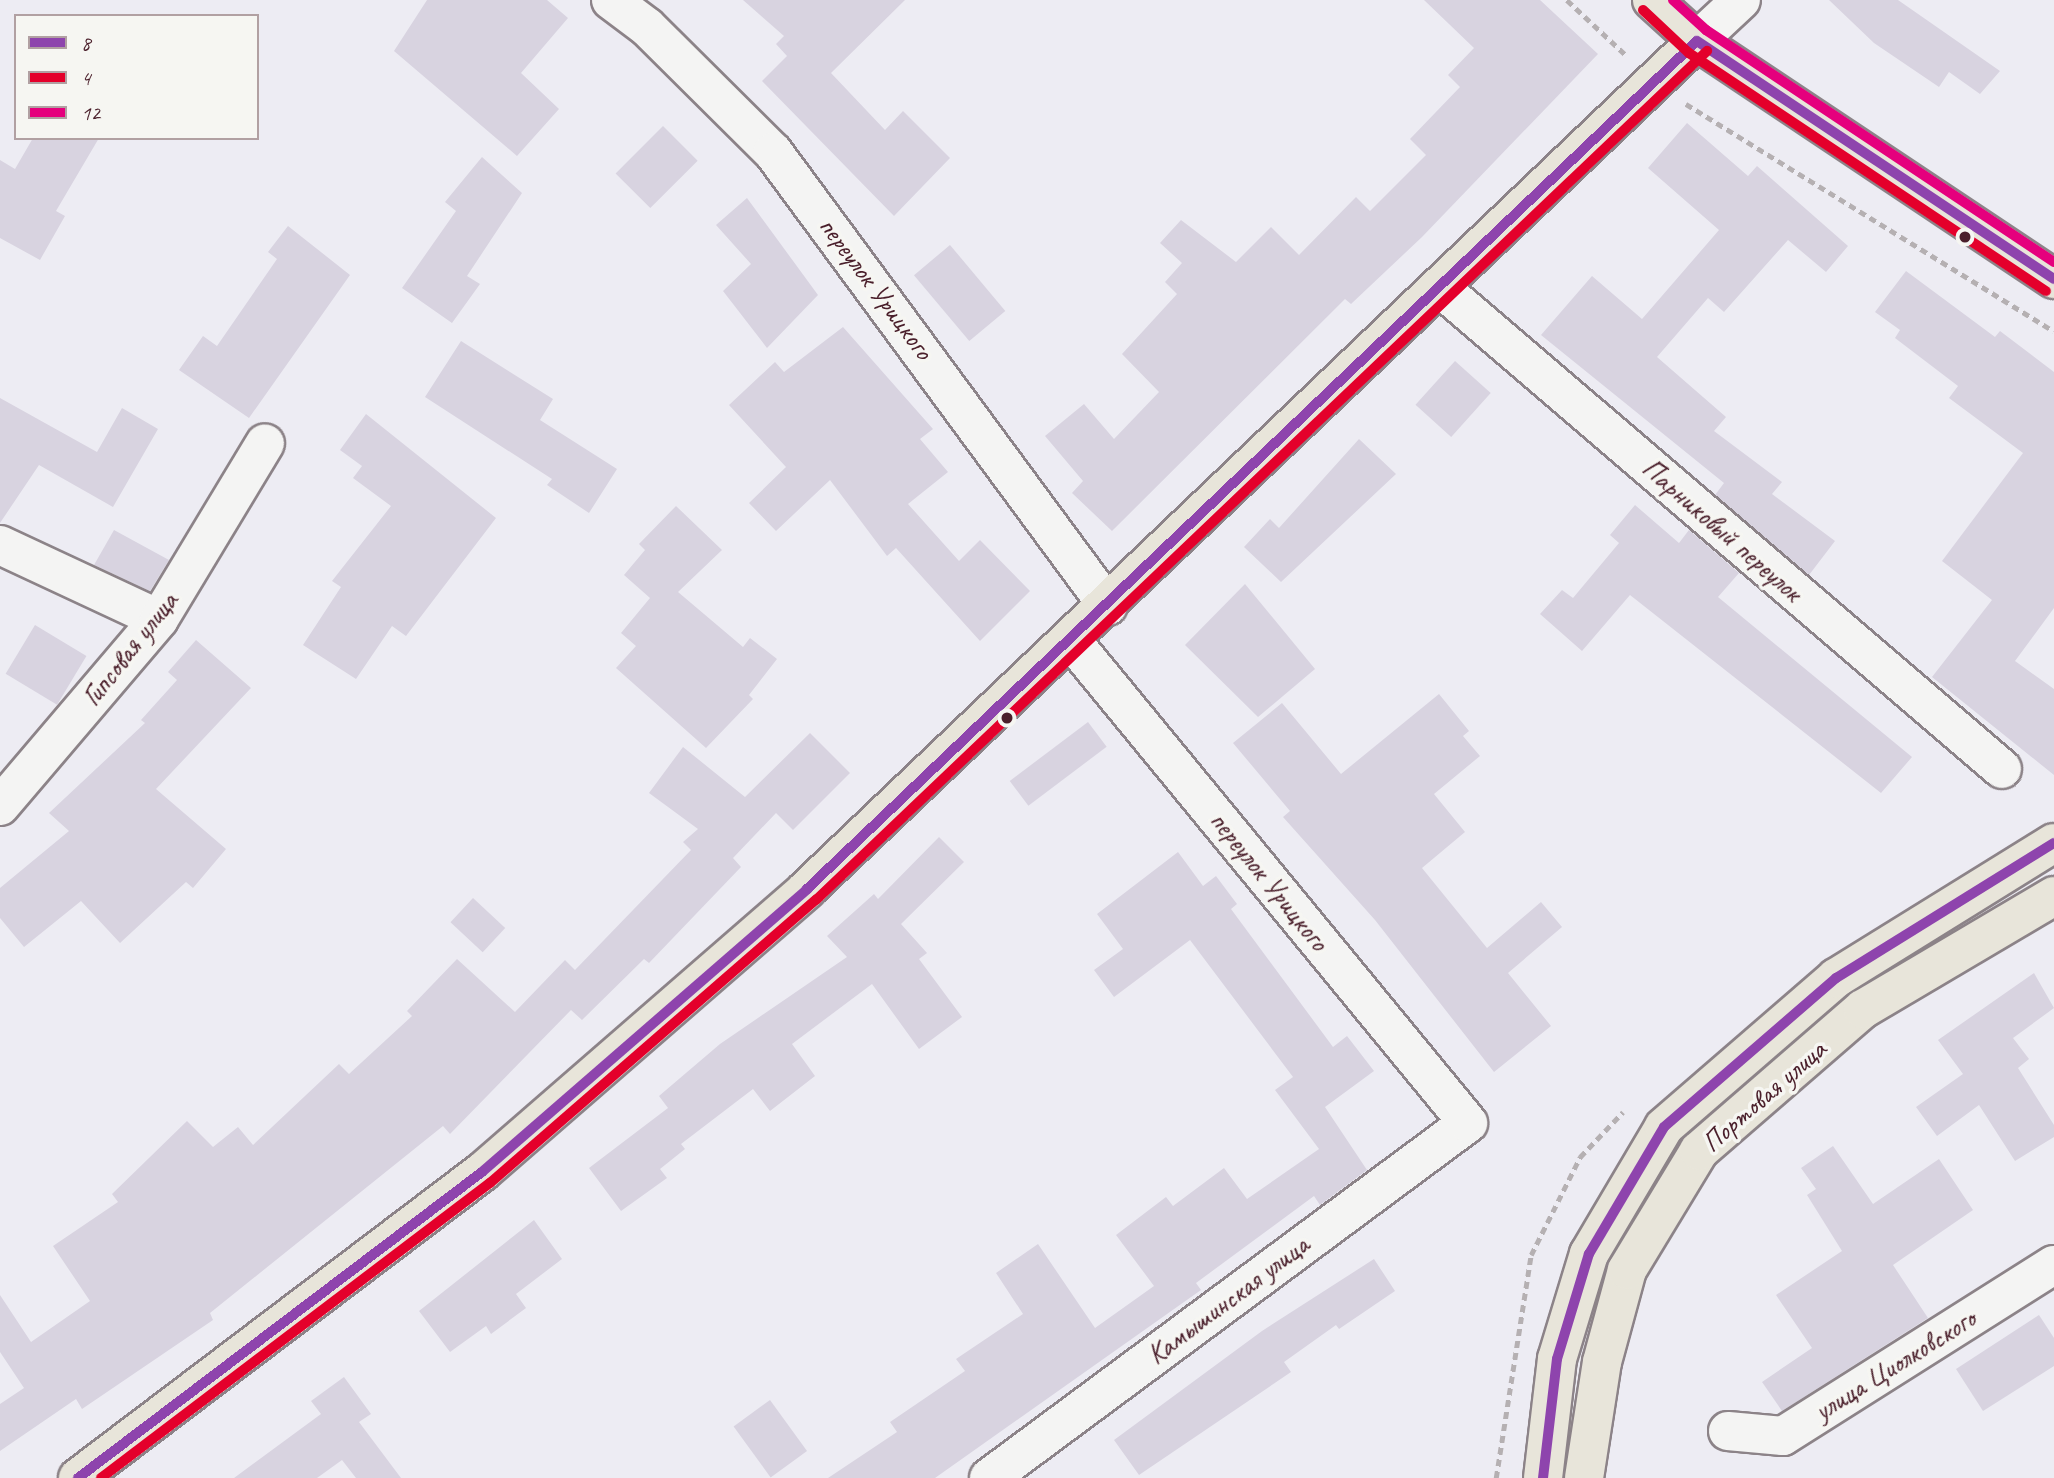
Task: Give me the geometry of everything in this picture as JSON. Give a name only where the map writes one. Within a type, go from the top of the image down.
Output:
[{"type":"main road","points":[[1653,0],[1697,41],[2054,279]]},
{"type":"main road","points":[[78,1478],[482,1172],[807,889],[1443,290],[1697,41]]},
{"type":"main road","name":"Портовая улица","points":[[1543,1478],[1557,1359],[1589,1254],[1664,1127],[1836,978],[2054,843]]},
{"type":"main road","name":"Портовая улица","points":[[1584,1478],[1602,1362],[1627,1270],[1699,1151],[1863,1009],[2054,896]]},
{"type":"street","name":"переулок Урицкого","points":[[611,0],[647,27],[773,152],[1108,606]]},
{"type":"street","points":[[1697,41],[1741,0]]},
{"type":"street","name":"Парниковый переулок","points":[[1443,290],[2002,769]]},
{"type":"street","name":"Гипсовая улица","points":[[0,806],[159,619],[265,443]]},
{"type":"street","points":[[0,545],[159,619]]},
{"type":"street","name":"переулок Урицкого","points":[[1071,640],[1468,1123]]},
{"type":"street","name":"Камышинская улица","points":[[989,1478],[1468,1123]]},
{"type":"street","name":"улица Циолковского","points":[[1728,1432],[1783,1436],[2054,1265]]},
{"type":"path","points":[[1567,0],[1676,99],[2054,331]]},
{"type":"building","points":[[427,0],[547,0],[568,18],[521,73],[559,109],[517,156],[394,51]]},
{"type":"building","points":[[743,0],[905,0],[831,73],[885,130],[903,111],[950,158],[894,216],[762,81],[787,56],[776,44],[784,36]]},
{"type":"building","points":[[1424,0],[1540,0],[1598,54],[1422,237],[1351,304],[1345,299],[1112,531],[1072,493],[1083,481],[1045,436],[1084,404],[1114,439],[1159,392],[1122,354],[1177,294],[1165,282],[1182,263],[1160,243],[1181,220],[1236,262],[1271,227],[1299,255],[1356,197],[1370,211],[1426,155],[1410,139],[1460,87],[1448,75],[1474,48]]},
{"type":"building","points":[[1829,0],[1898,0],[2000,71],[1980,94],[1949,72],[1939,87],[1874,43]]},
{"type":"building","points":[[1687,123],[1748,176],[1757,166],[1848,246],[1826,272],[1788,240],[1724,312],[1708,298],[1657,357],[1726,417],[1714,431],[1782,482],[1772,494],[1835,541],[1809,575],[1715,495],[1724,483],[1541,335],[1592,276],[1642,319],[1719,230],[1648,168]]},
{"type":"building","points":[[663,126],[698,161],[650,208],[616,173]]},
{"type":"building","points":[[32,140],[98,140],[56,211],[65,216],[40,260],[0,238],[0,160],[15,169]]},
{"type":"building","points":[[482,157],[522,193],[467,276],[480,284],[452,323],[402,288],[456,211],[445,202]]},
{"type":"building","points":[[747,198],[818,295],[767,348],[723,291],[751,264],[716,225]]},
{"type":"building","points":[[288,226],[350,275],[249,418],[179,370],[203,336],[217,346],[277,259],[268,252]]},
{"type":"building","points":[[950,245],[1005,311],[969,341],[914,275]]},
{"type":"building","points":[[1906,271],[1995,337],[2000,331],[2054,372],[2054,608],[2015,661],[2054,689],[2054,775],[1932,677],[1992,600],[1942,561],[2023,453],[1949,398],[1958,386],[1895,338],[1900,330],[1875,312]]},
{"type":"building","points":[[843,327],[933,429],[920,439],[948,472],[908,504],[959,561],[980,540],[1030,591],[980,641],[896,548],[887,556],[830,480],[776,531],[749,503],[786,467],[729,405],[775,362],[784,372]]},
{"type":"building","points":[[461,341],[553,399],[540,420],[617,469],[589,513],[547,485],[552,479],[425,397]]},
{"type":"building","points":[[1455,361],[1491,393],[1451,437],[1416,405]]},
{"type":"building","points":[[0,398],[97,452],[122,408],[158,429],[113,507],[39,465],[0,523]]},
{"type":"building","points":[[366,414],[496,518],[406,636],[392,626],[356,679],[303,645],[341,587],[332,581],[391,506],[353,478],[362,466],[340,450]]},
{"type":"building","points":[[1359,439],[1396,474],[1281,582],[1244,547],[1270,519],[1279,528]]},
{"type":"building","points":[[1635,505],[1679,543],[1689,530],[1739,573],[1718,597],[1912,757],[1881,793],[1630,595],[1582,651],[1540,614],[1562,590],[1573,598],[1619,543],[1610,535]]},
{"type":"building","points":[[676,506],[722,550],[678,592],[743,647],[750,638],[777,659],[749,695],[753,699],[706,748],[616,668],[636,646],[621,633],[650,598],[624,575],[645,550],[639,544]]},
{"type":"building","points":[[114,530],[169,560],[150,591],[94,565]]},
{"type":"building","points":[[1245,584],[1315,669],[1258,717],[1185,645]]},
{"type":"building","points":[[35,625],[86,656],[57,705],[6,674]]},
{"type":"building","points":[[196,640],[251,688],[156,789],[226,849],[193,888],[186,882],[120,943],[81,901],[24,947],[0,918],[0,888],[69,831],[49,813],[145,723],[141,720],[177,680],[168,672]]},
{"type":"building","points":[[1439,694],[1469,731],[1463,736],[1480,756],[1434,794],[1465,832],[1422,868],[1487,948],[1541,902],[1562,927],[1508,973],[1551,1026],[1494,1072],[1375,920],[1283,817],[1290,811],[1233,743],[1282,703],[1341,774]]},
{"type":"building","points":[[1088,722],[1107,747],[1028,806],[1010,781]]},
{"type":"building","points":[[810,733],[850,773],[793,830],[776,813],[733,858],[741,867],[649,963],[644,959],[582,1020],[571,1010],[450,1134],[443,1126],[210,1313],[213,1320],[82,1409],[76,1399],[0,1451],[0,1404],[24,1388],[0,1352],[0,1295],[31,1342],[90,1301],[53,1246],[118,1202],[112,1194],[187,1121],[213,1147],[238,1127],[253,1145],[339,1064],[349,1074],[412,1016],[407,1011],[457,959],[515,1012],[565,960],[575,970],[691,850],[683,842],[698,829],[649,793],[683,747],[745,797]]},
{"type":"building","points":[[939,837],[964,862],[901,924],[927,953],[919,959],[962,1017],[919,1049],[872,984],[792,1044],[815,1076],[770,1111],[753,1089],[681,1144],[685,1149],[660,1169],[667,1178],[621,1211],[589,1168],[668,1108],[659,1096],[720,1044],[847,957],[827,936],[874,894],[878,899]]},
{"type":"building","points":[[1178,852],[1203,886],[1216,876],[1237,904],[1231,909],[1333,1047],[1347,1036],[1374,1071],[1325,1107],[1367,1170],[1320,1205],[1314,1196],[1196,1283],[1201,1290],[935,1478],[828,1478],[897,1432],[890,1422],[965,1371],[956,1359],[1023,1314],[996,1273],[1038,1244],[1095,1328],[1154,1286],[1116,1235],[1166,1197],[1173,1206],[1224,1168],[1247,1199],[1319,1149],[1275,1090],[1293,1077],[1190,940],[1114,997],[1094,970],[1123,949],[1097,914]]},
{"type":"building","points":[[473,898],[505,928],[483,952],[450,922]]},
{"type":"building","points":[[2034,973],[2054,1008],[2013,1038],[2029,1059],[2018,1068],[2054,1125],[2054,1137],[2015,1161],[1979,1105],[1937,1136],[1916,1107],[1963,1074],[1938,1040]]},
{"type":"building","points":[[1833,1146],[1873,1204],[1939,1159],[1973,1210],[1893,1265],[1928,1318],[1782,1411],[1762,1382],[1812,1348],[1776,1295],[1842,1251],[1807,1195],[1816,1189],[1801,1168]]},
{"type":"building","points":[[534,1220],[562,1259],[516,1294],[526,1308],[491,1334],[486,1326],[450,1352],[419,1311]]},
{"type":"building","points":[[1374,1259],[1395,1291],[1339,1329],[1336,1325],[1284,1362],[1291,1372],[1139,1475],[1114,1440],[1262,1331]]},
{"type":"building","points":[[2039,1315],[2054,1338],[2054,1366],[1983,1411],[1956,1369]]},
{"type":"building","points":[[344,1377],[371,1414],[359,1422],[401,1478],[356,1478],[342,1460],[317,1478],[234,1478],[321,1414],[311,1401]]},
{"type":"building","points":[[770,1400],[807,1451],[771,1477],[734,1426]]},
{"type":"transit line","name":"12","points":[[1673,0],[1706,30],[2054,262]]},
{"type":"transit line","name":"4","points":[[1643,10],[1689,53],[2046,291]]},
{"type":"transit line","name":"8","points":[[78,1478],[482,1172],[807,889],[1697,41],[2054,279]]},
{"type":"transit line","name":"4","points":[[101,1478],[490,1183],[816,900],[1707,51]]},
{"type":"transit line","name":"8","points":[[1543,1478],[1557,1359],[1589,1254],[1664,1127],[1836,978],[2054,843]]}]
